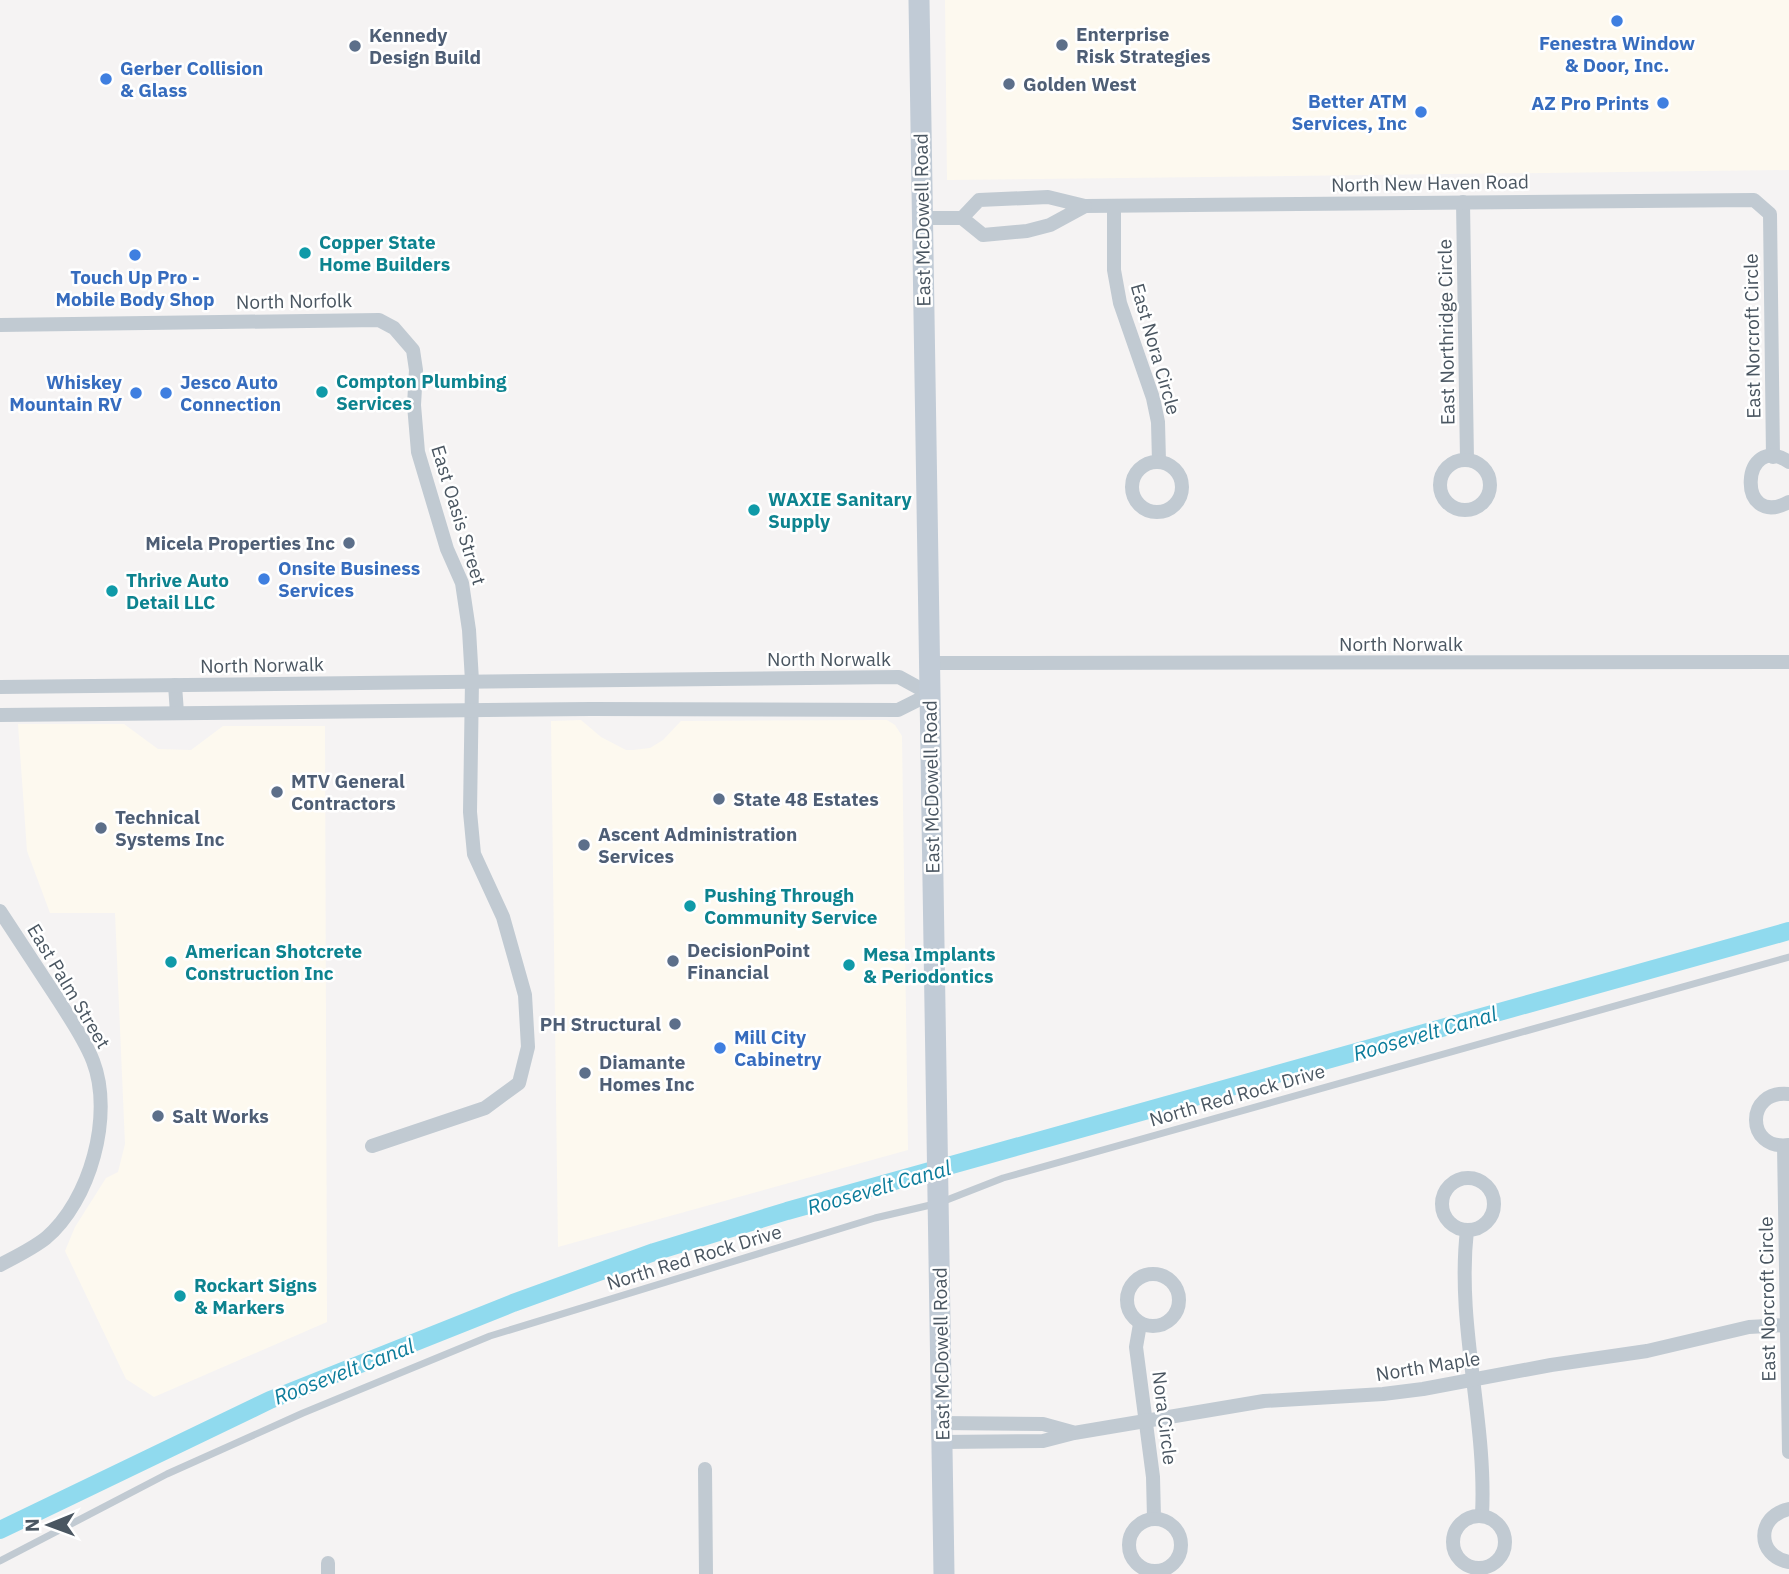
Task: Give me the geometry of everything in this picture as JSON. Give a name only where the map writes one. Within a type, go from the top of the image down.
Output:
[{"type":"main road","name":"East McDowell Road","points":[[919,0],[944,1574]]},
{"type":"street","name":"North New Haven Road","points":[[962,218],[979,200],[1048,197],[1085,206],[1754,200],[1770,214]]},
{"type":"street","name":"East Northridge Circle","points":[[1463,202],[1467,460]]},
{"type":"street","name":"North New Haven Road","points":[[922,218],[962,218],[982,235],[1027,231],[1050,225],[1085,206]]},
{"type":"street","name":"East Nora Circle","points":[[1114,206],[1114,271],[1120,303],[1153,398],[1158,422],[1159,462]]},
{"type":"street","name":"East Norcroft Circle","points":[[1770,214],[1773,457]]},
{"type":"street","name":"North Norfolk","points":[[0,325],[379,320]]},
{"type":"street","name":"East Oasis Street","points":[[372,1146],[485,1108],[519,1083],[528,1047],[525,995],[503,917],[474,854],[470,812],[472,688],[469,630],[462,583],[447,549],[418,452],[413,350],[394,328],[379,320]]},
{"type":"street","points":[[1789,462],[1773,457],[1761,460],[1750,472],[1749,489],[1753,496],[1766,506],[1782,506],[1789,502]]},
{"type":"street","name":"North Norwalk","points":[[929,663],[1789,662]]},
{"type":"street","name":"North Norwalk","points":[[0,687],[175,685],[472,688],[899,677],[930,694]]},
{"type":"street","points":[[175,685],[177,713]]},
{"type":"street","points":[[0,715],[898,710],[930,694]]},
{"type":"street","name":"East Palm Street","points":[[0,911],[76,1028],[94,1062],[101,1098],[100,1131],[77,1198],[47,1237],[0,1265]]},
{"type":"street","name":"East Norcroft Circle","points":[[1789,1094],[1773,1094],[1756,1113],[1756,1122],[1763,1138],[1770,1143],[1786,1145],[1789,1452]]},
{"type":"street","points":[[1467,1230],[1465,1303],[1483,1459],[1482,1516]]},
{"type":"street","name":"Nora Circle","points":[[1140,1324],[1136,1347],[1153,1477],[1154,1518]]},
{"type":"street","name":"North Maple","points":[[942,1433],[1043,1441],[1145,1420],[1264,1401],[1383,1394],[1473,1380],[1551,1364],[1647,1351],[1749,1327],[1786,1325]]},
{"type":"street","points":[[705,1469],[706,1574]]},
{"type":"street","points":[[1789,1509],[1774,1515],[1768,1521],[1764,1538],[1772,1554],[1789,1562]]},
{"type":"lane","name":"North Red Rock Drive","points":[[0,1561],[167,1474],[303,1413],[490,1336],[1003,1178],[1789,957]]},
{"type":"shaded area","points":[[945,0],[1789,0],[1789,170],[947,180]]},
{"type":"shaded area","points":[[581,720],[601,737],[626,750],[650,748],[663,740],[681,721],[887,720],[895,725],[902,736],[908,1150],[558,1247],[551,721]]},
{"type":"shaded area","points":[[18,724],[124,724],[158,749],[191,750],[223,726],[325,726],[327,1322],[154,1397],[126,1379],[65,1251],[75,1227],[106,1178],[118,1172],[125,1144],[115,913],[50,913],[27,851]]},
{"type":"waterway","name":"Roosevelt Canal","points":[[0,1530],[270,1400],[513,1303],[654,1252],[787,1211],[1789,931]]},
{"type":"place","name":"Fenestra Window & Door, Inc.","points":[[1617,21]]},
{"type":"place","name":"Enterprise Risk Strategies","points":[[1062,45]]},
{"type":"place","name":"Kennedy Design Build","points":[[355,46]]},
{"type":"place","name":"Gerber Collision & Glass","points":[[106,79]]},
{"type":"place","name":"Golden West","points":[[1009,84]]},
{"type":"place","name":"AZ Pro Prints","points":[[1663,103]]},
{"type":"place","name":"Better ATM Services, Inc","points":[[1421,112]]},
{"type":"place","name":"Copper State Home Builders","points":[[305,253]]},
{"type":"place","name":"Touch Up Pro - Mobile Body Shop","points":[[135,255]]},
{"type":"place","name":"Compton Plumbing Services","points":[[322,392]]},
{"type":"place","name":"Whiskey Mountain RV","points":[[136,393]]},
{"type":"place","name":"Jesco Auto Connection","points":[[166,393]]},
{"type":"place","name":"WAXIE Sanitary Supply","points":[[754,510]]},
{"type":"place","name":"Micela Properties Inc","points":[[349,543]]},
{"type":"place","name":"Onsite Business Services","points":[[264,579]]},
{"type":"place","name":"Thrive Auto Detail LLC","points":[[112,591]]},
{"type":"place","name":"MTV General Contractors","points":[[277,792]]},
{"type":"place","name":"State 48 Estates","points":[[719,799]]},
{"type":"place","name":"Technical Systems Inc","points":[[101,828]]},
{"type":"place","name":"Ascent Administration Services","points":[[584,845]]},
{"type":"place","name":"Pushing Through Community Service","points":[[690,906]]},
{"type":"place","name":"DecisionPoint Financial","points":[[673,961]]},
{"type":"place","name":"American Shotcrete Construction Inc","points":[[171,962]]},
{"type":"place","name":"Mesa Implants & Periodontics","points":[[849,965]]},
{"type":"place","name":"PH Structural","points":[[675,1024]]},
{"type":"place","name":"Mill City Cabinetry","points":[[720,1048]]},
{"type":"place","name":"Diamante Homes Inc","points":[[585,1073]]},
{"type":"place","name":"Salt Works","points":[[158,1116]]},
{"type":"place","name":"Rockart Signs & Markers","points":[[180,1296]]}]
